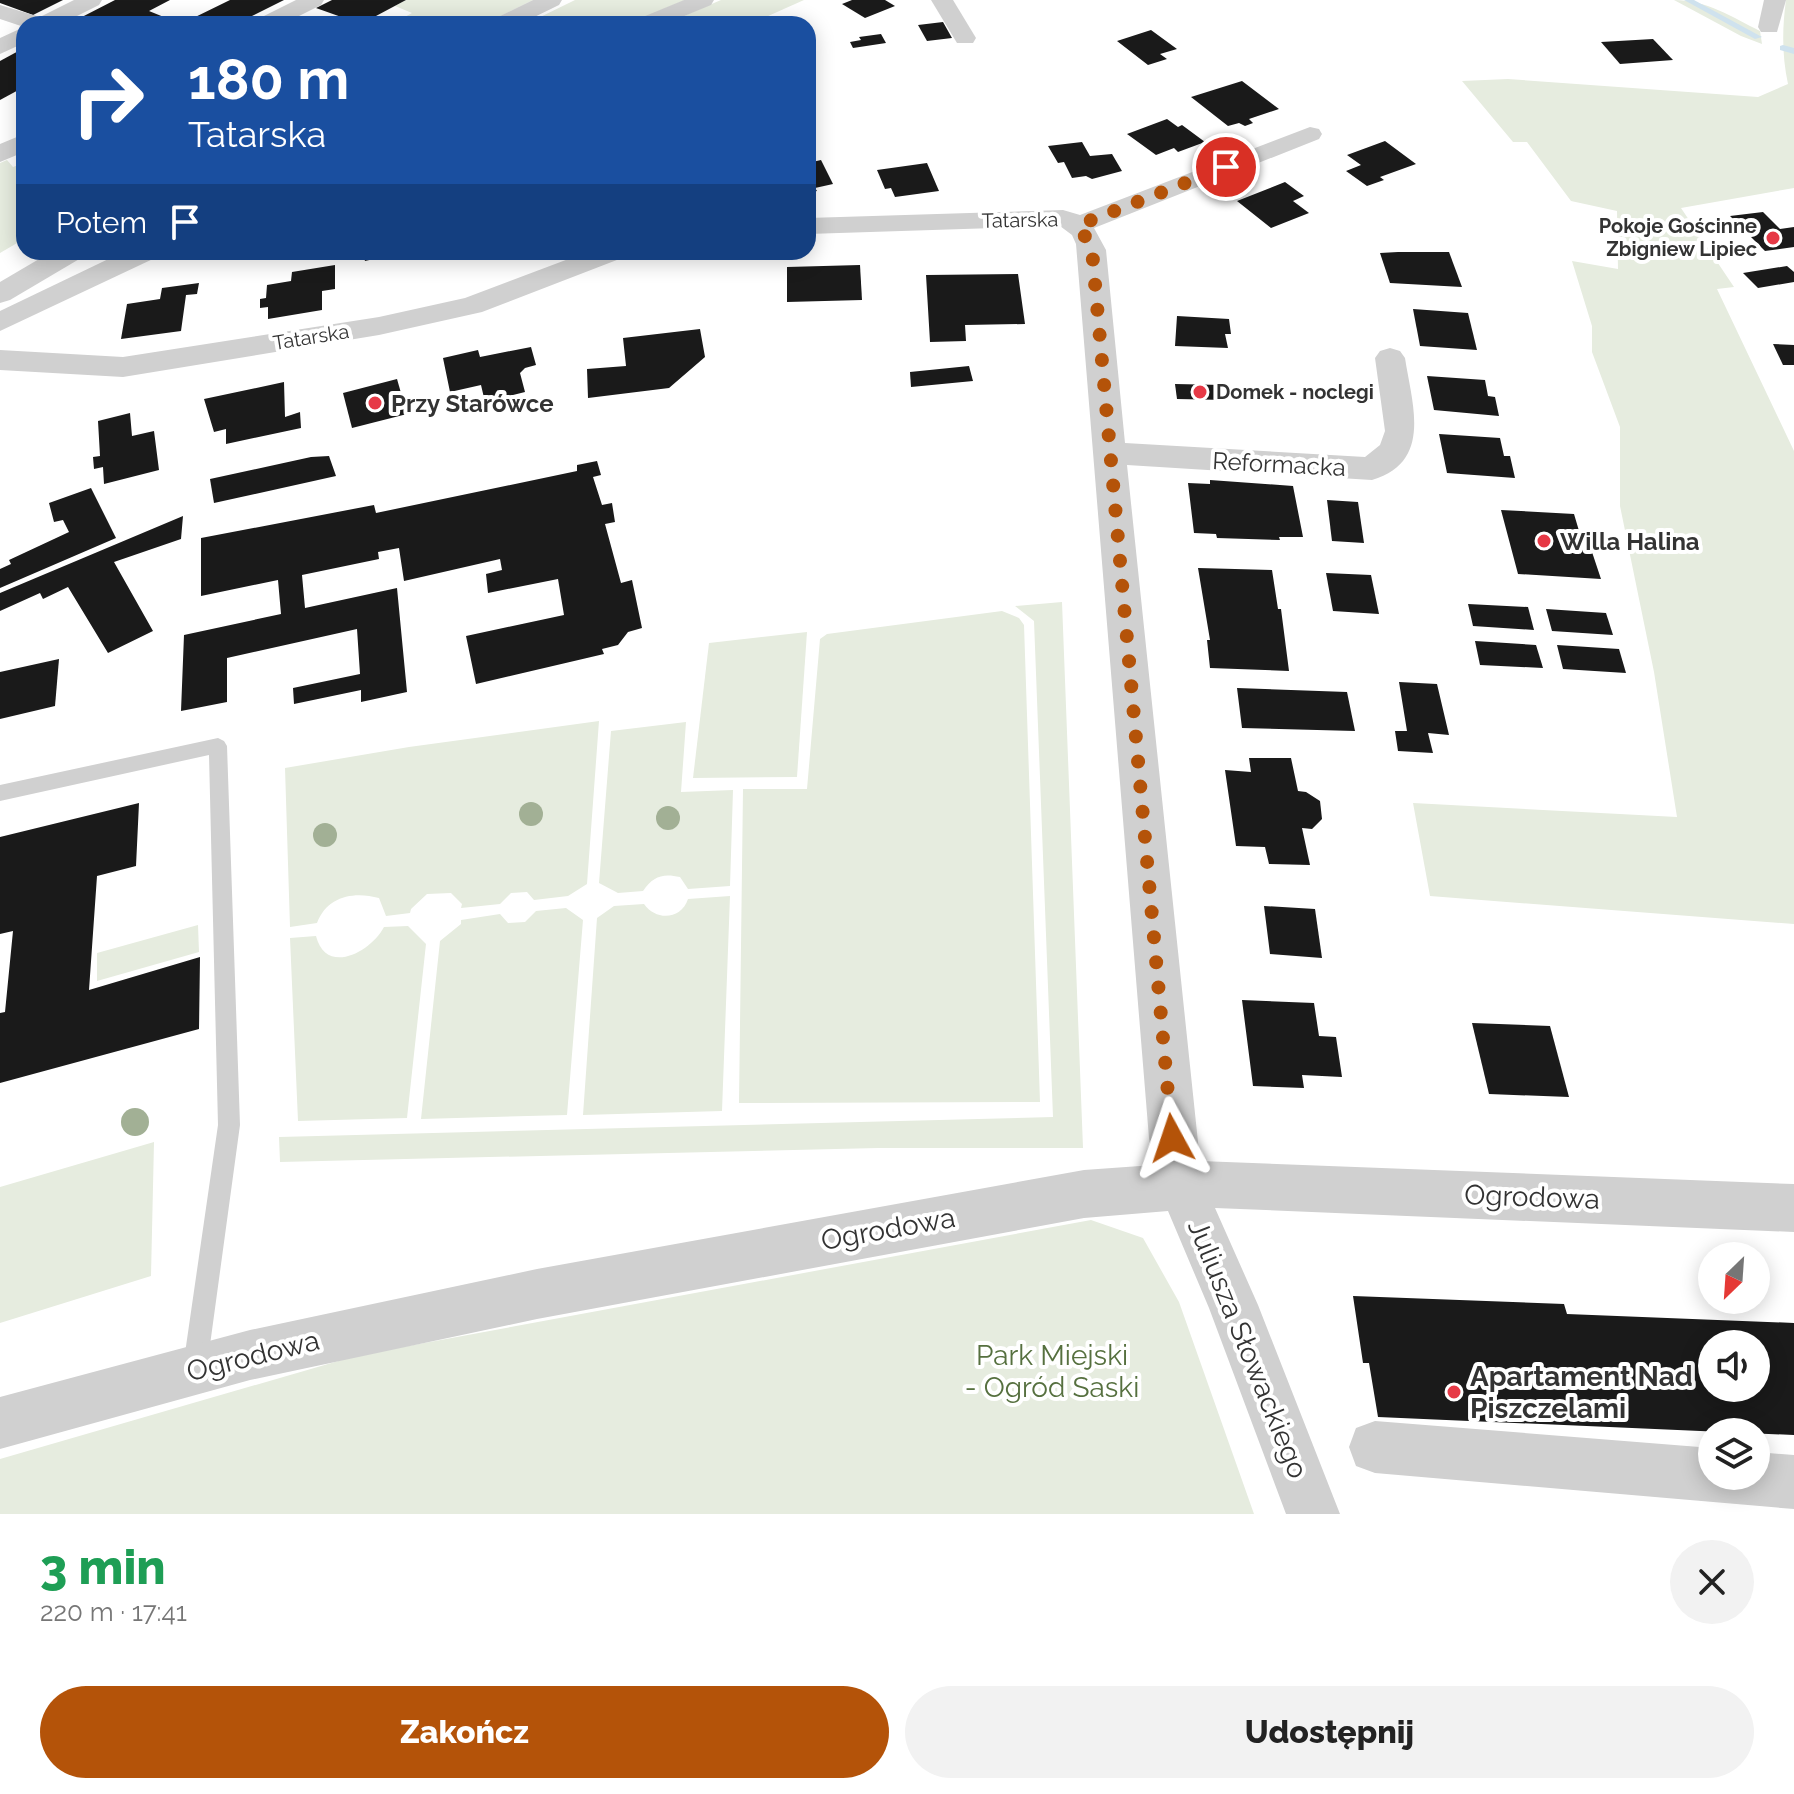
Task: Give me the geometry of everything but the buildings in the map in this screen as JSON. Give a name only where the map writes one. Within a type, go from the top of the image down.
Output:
[{"type":"street","points":[[58,16],[91,0]]},
{"type":"street","points":[[282,16],[313,0]]},
{"type":"street","points":[[518,16],[551,0]]},
{"type":"street","points":[[665,16],[703,0]]},
{"type":"street","points":[[942,0],[965,38]]},
{"type":"street","points":[[1769,27],[1775,0]]},
{"type":"street","name":"Tatarska","points":[[816,226],[1063,218],[1079,225],[1310,134]]},
{"type":"street","points":[[1079,225],[1092,250],[1172,1138],[1181,1185]]},
{"type":"street","points":[[0,294],[57,260]]},
{"type":"street","points":[[0,322],[128,260]]},
{"type":"street","name":"Tatarska","points":[[0,360],[123,367],[379,326],[472,306],[591,260]]},
{"type":"street","name":"Reformacka","points":[[1109,453],[1372,469],[1394,451],[1401,431],[1390,358]]},
{"type":"street","name":"Ogrodowa","points":[[0,1423],[250,1355],[553,1291],[1084,1194],[1181,1185],[1794,1208]]},
{"type":"street","name":"Juliusza Słowackiego","points":[[1181,1185],[1233,1305],[1313,1514]]},
{"type":"street","points":[[1375,1447],[1698,1474]]},
{"type":"street","points":[[1770,1480],[1794,1482]]},
{"type":"lane","points":[[0,793],[218,746],[229,1125],[195,1370]]},
{"type":"green space","points":[[406,0],[533,0],[501,16],[407,16],[412,13],[395,6]]},
{"type":"green space","points":[[575,0],[685,0],[647,16],[542,16]]},
{"type":"green space","points":[[721,0],[804,0],[768,16],[684,16]]},
{"type":"green space","points":[[1674,0],[1708,6],[1729,15],[1760,31],[1762,44],[1741,36]]},
{"type":"green space","points":[[1786,0],[1794,0],[1794,188],[1681,208],[1734,287],[1717,289],[1794,451],[1794,924],[1430,896],[1413,803],[1677,817],[1654,672],[1620,506],[1620,427],[1592,352],[1592,326],[1572,261],[1618,269],[1617,211],[1571,201],[1527,142],[1513,142],[1462,81],[1508,79],[1758,97],[1788,84],[1783,42]]},
{"type":"green space","points":[[7,160],[13,167],[16,166],[16,244],[0,253],[0,163]]},
{"type":"green space","points":[[1062,602],[1083,1148],[878,1148],[280,1162],[279,1137],[1053,1117],[1034,621],[1015,606]]},
{"type":"green space","points":[[1002,611],[1019,618],[1024,625],[1040,1102],[739,1103],[743,789],[807,789],[820,639],[827,634]]},
{"type":"green space","points":[[807,632],[797,777],[693,778],[709,643]]},
{"type":"green space","points":[[599,721],[587,884],[568,896],[534,900],[527,892],[511,893],[500,904],[461,908],[462,904],[451,893],[427,894],[410,913],[386,916],[379,898],[351,896],[334,901],[317,923],[290,927],[285,768],[409,747]]},
{"type":"green space","points":[[686,722],[681,792],[733,790],[730,886],[688,889],[680,877],[668,875],[655,879],[643,891],[618,893],[599,883],[611,731]]},
{"type":"green space","points":[[730,896],[722,1111],[583,1115],[597,918],[614,906],[644,904],[655,913],[668,916],[680,911],[688,899]]},
{"type":"green space","points":[[566,908],[583,920],[567,1115],[421,1119],[440,941],[461,924],[461,920],[500,914],[508,923],[525,922],[536,911]]},
{"type":"green space","points":[[198,925],[199,952],[97,981],[97,953]]},
{"type":"green space","points":[[408,926],[426,944],[407,1118],[298,1121],[290,938],[316,936],[321,948],[329,955],[349,956],[369,945],[384,927]]},
{"type":"green space","points":[[154,1142],[151,1276],[0,1323],[0,1187]]},
{"type":"green space","name":"Park Miejski - Ogród Saski","points":[[1091,1220],[1143,1238],[1179,1302],[1254,1514],[0,1514],[0,1459],[359,1355]]},
{"type":"waterway","points":[[1688,0],[1758,37]]},
{"type":"waterway","points":[[1783,48],[1794,51]]},
{"type":"place","name":"Pokoje Gościnne Zbigniew Lipiec","points":[[1773,238]]},
{"type":"place","name":"Domek - noclegi","points":[[1200,392]]},
{"type":"place","name":"Przy Starówce","points":[[375,403]]},
{"type":"place","name":"Willa Halina","points":[[1544,541]]},
{"type":"place","name":"Apartament Nad Piszczelami","points":[[1454,1392]]},
{"type":"route","points":[[1172,1138],[1092,250],[1087,235],[1079,225],[1226,167]]}]
